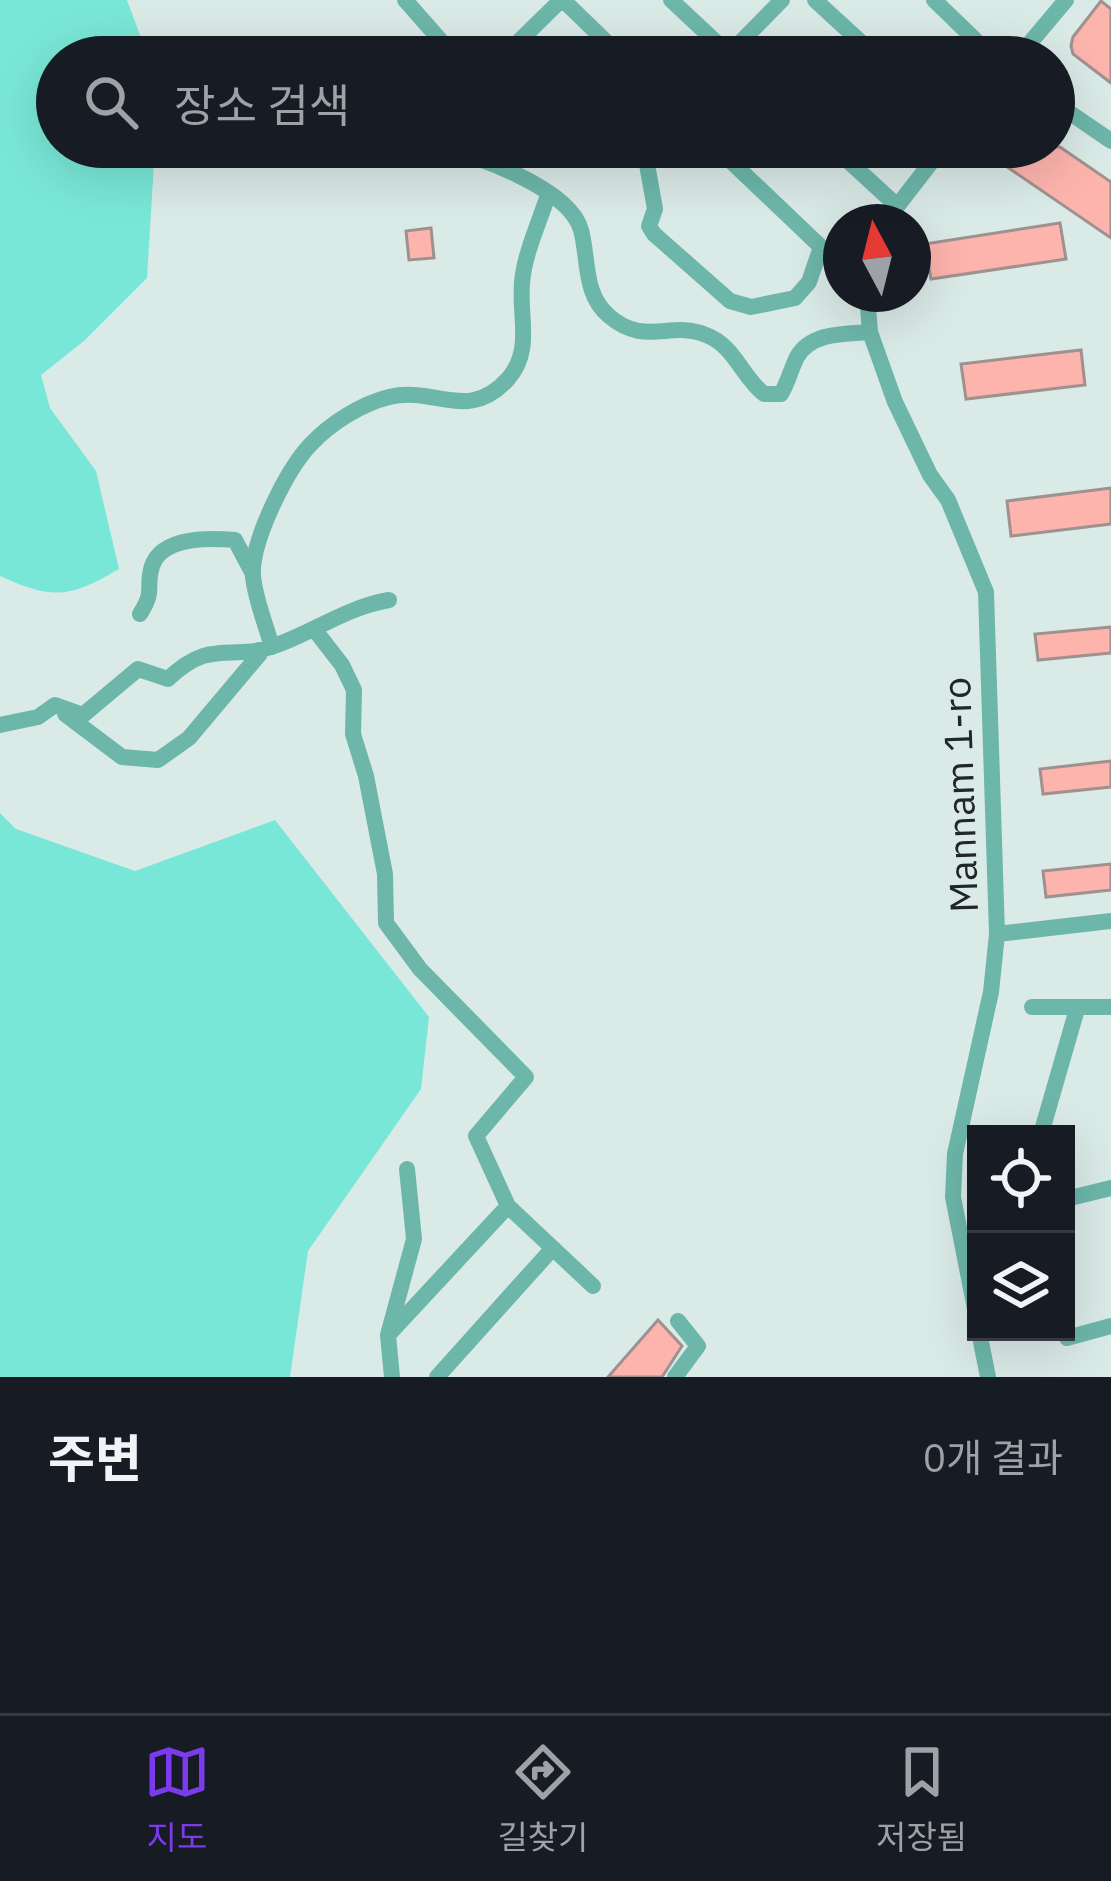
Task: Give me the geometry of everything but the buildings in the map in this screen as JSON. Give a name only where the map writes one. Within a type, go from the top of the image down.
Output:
[{"type":"street","points":[[405,0],[437,36]]},
{"type":"street","points":[[525,36],[562,0],[600,36]]},
{"type":"street","points":[[671,0],[708,36]]},
{"type":"street","points":[[748,36],[782,0]]},
{"type":"street","points":[[815,0],[854,36]]},
{"type":"street","points":[[934,0],[971,36]]},
{"type":"street","points":[[1036,36],[1066,0]]},
{"type":"street","points":[[1075,116],[1111,141]]},
{"type":"street","points":[[502,168],[569,208],[578,220],[589,284],[607,315],[630,331],[645,334],[704,333],[720,342],[764,394],[781,394],[799,354],[812,342],[870,332]]},
{"type":"street","points":[[648,168],[654,234],[730,301],[751,308],[795,298],[809,282],[821,247],[738,168]]},
{"type":"street","points":[[858,168],[895,204],[925,168]]},
{"type":"street","points":[[253,575],[272,508],[309,445],[321,435],[360,408],[386,398],[421,394],[456,403],[474,402],[489,396],[519,365],[525,348],[522,280],[548,195]]},
{"type":"street","name":"Mannam 1-ro","points":[[868,312],[870,332],[896,402],[930,475],[948,500],[986,592],[997,934],[991,992],[955,1154],[953,1197],[967,1226]]},
{"type":"street","points":[[140,614],[152,594],[156,559],[196,539],[235,540],[253,575],[267,648]]},
{"type":"street","points":[[55,705],[83,715],[138,669],[168,679],[196,656],[267,648],[364,604],[389,600]]},
{"type":"street","points":[[314,629],[342,665],[354,690],[353,734],[385,874],[386,923],[420,969],[526,1077],[476,1136],[508,1206],[593,1286]]},
{"type":"street","points":[[55,705],[122,758],[158,760],[189,738],[267,648]]},
{"type":"street","points":[[0,725],[38,717],[55,705]]},
{"type":"street","points":[[997,934],[1111,921]]},
{"type":"street","points":[[1032,1007],[1111,1007]]},
{"type":"street","points":[[1043,1125],[1077,1009]]},
{"type":"street","points":[[392,1377],[388,1335],[414,1239],[407,1169]]},
{"type":"street","points":[[1075,1197],[1111,1188]]},
{"type":"street","points":[[388,1335],[508,1206]]},
{"type":"street","points":[[437,1377],[553,1248]]},
{"type":"street","points":[[675,1377],[698,1346],[677,1322]]},
{"type":"street","points":[[1075,1336],[1111,1326]]},
{"type":"street","points":[[982,1341],[988,1377]]},
{"type":"green space","points":[[0,0],[127,0],[140,36],[36,36],[36,168],[154,168],[147,278],[84,341],[41,375],[50,408],[96,471],[119,569],[87,586],[61,592],[34,589],[0,576]]},
{"type":"green space","points":[[0,813],[16,829],[135,871],[275,820],[429,1017],[421,1089],[308,1251],[290,1377],[0,1377]]}]
